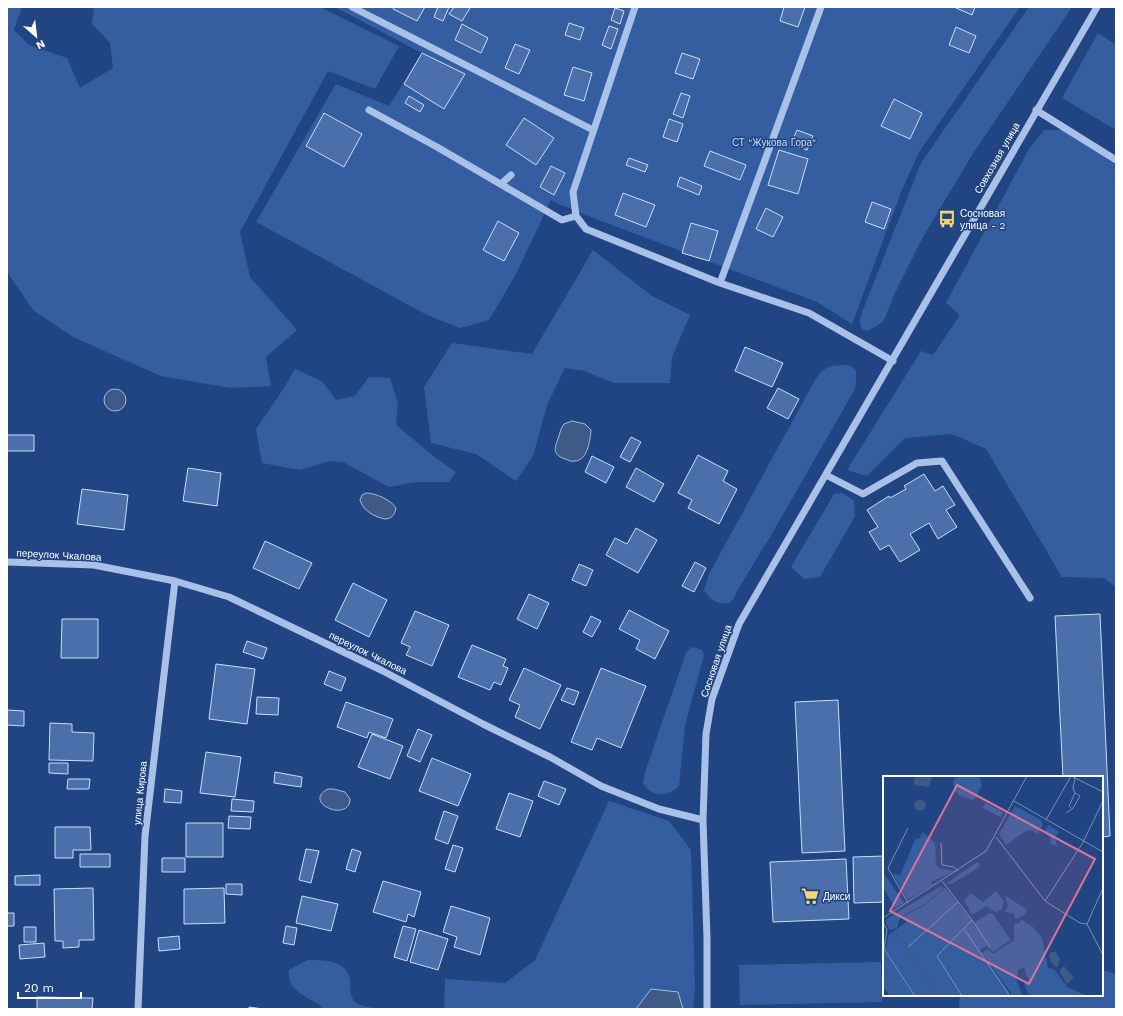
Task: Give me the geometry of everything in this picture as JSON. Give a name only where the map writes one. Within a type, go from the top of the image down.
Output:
[{"type":"street","points":[[352,7],[593,130]]},
{"type":"street","points":[[635,7],[573,192],[576,216],[586,229],[720,283],[809,313],[893,361]]},
{"type":"street","points":[[720,283],[821,7]]},
{"type":"street","name":"Совхозная улица","points":[[893,361],[1036,110],[1097,7]]},
{"type":"street","points":[[369,110],[562,220],[576,216]]},
{"type":"street","points":[[1036,110],[1116,160]]},
{"type":"street","points":[[500,184],[510,175]]},
{"type":"street","name":"Сосновая улица","points":[[707,1009],[704,820],[706,734],[712,698],[739,624],[893,361]]},
{"type":"street","points":[[826,475],[863,494],[917,463],[942,461],[1030,598]]},
{"type":"street","name":"переулок Чкалова","points":[[7,562],[94,565],[175,581],[229,597],[360,660],[550,757],[601,786],[659,809],[704,820]]},
{"type":"street","name":"улица Кирова","points":[[138,1009],[145,836],[175,581]]},
{"type":"green space","points":[[7,7],[22,7],[14,30],[29,45],[67,58],[80,88],[113,68],[110,43],[92,24],[94,7],[320,7],[399,46],[375,89],[328,71],[240,232],[250,277],[297,330],[266,357],[271,386],[231,388],[161,376],[73,337],[33,310],[7,272]]},
{"type":"green space","name":"СТ \"Жукова Гора\"","points":[[335,7],[1020,7],[919,152],[901,192],[852,324],[817,302],[593,218],[551,200],[515,276],[489,320],[460,328],[427,315],[256,222],[336,84],[389,106],[422,53]]},
{"type":"green space","points":[[1029,7],[1072,7],[972,155],[923,237],[894,295],[885,318],[880,324],[868,331],[862,329],[860,323],[861,315],[921,163]]},
{"type":"green space","points":[[1098,33],[1116,45],[1116,130],[1062,98]]},
{"type":"green space","points":[[1044,130],[1063,130],[1116,165],[1116,587],[1104,578],[1062,577],[986,449],[952,434],[905,438],[867,476],[847,470],[921,351],[933,355],[960,315],[946,303],[1029,149]]},
{"type":"green space","points":[[593,250],[652,296],[690,315],[672,357],[670,383],[614,383],[584,371],[565,368],[547,405],[533,456],[516,481],[476,454],[431,443],[424,387],[452,343],[532,354]]},
{"type":"green space","points":[[848,365],[856,371],[855,389],[734,598],[730,603],[715,601],[704,590],[709,574],[815,380],[818,375],[828,367]]},
{"type":"green space","points":[[295,369],[322,381],[336,400],[355,396],[369,377],[390,378],[398,404],[396,425],[437,459],[456,472],[449,482],[415,482],[389,487],[343,462],[330,461],[300,470],[262,463],[256,429]]},
{"type":"green space","points":[[843,493],[854,501],[855,516],[820,577],[804,579],[791,567],[834,494]]},
{"type":"green space","points":[[693,647],[702,650],[704,654],[685,725],[679,785],[671,792],[666,794],[655,793],[646,788],[643,783],[645,772],[686,653]]},
{"type":"green space","points":[[609,801],[669,821],[691,850],[695,988],[693,1009],[683,1009],[678,992],[651,989],[636,1009],[444,1009],[445,979],[505,983],[535,960]]},
{"type":"green space","points":[[308,960],[332,962],[342,967],[349,976],[352,998],[358,1004],[372,1008],[385,1009],[322,1009],[320,1005],[298,992],[291,983],[289,977],[289,970]]},
{"type":"green space","points":[[881,962],[882,1002],[740,1005],[739,965]]},
{"type":"green space","points":[[1103,970],[1113,973],[1116,976],[1116,1009],[959,1009],[960,996],[1103,996]]},
{"type":"shaded area","points":[[115,389],[123,392],[126,400],[123,408],[115,411],[107,408],[104,400],[107,392]]},
{"type":"shaded area","points":[[572,421],[585,424],[591,430],[589,444],[585,454],[579,460],[570,461],[558,455],[555,450],[564,424]]},
{"type":"shaded area","points":[[366,493],[379,496],[391,502],[396,508],[393,516],[385,519],[373,515],[367,510],[360,500],[362,495]]},
{"type":"shaded area","points":[[328,789],[345,792],[350,799],[348,806],[343,810],[336,810],[323,805],[320,800],[321,794]]},
{"type":"shaded area","points":[[651,989],[678,992],[683,1009],[636,1009]]},
{"type":"building","points":[[394,7],[425,7],[417,21],[393,9]]},
{"type":"building","points":[[438,7],[449,7],[443,21],[434,17]]},
{"type":"building","points":[[454,7],[470,8],[462,21],[449,14]]},
{"type":"building","points":[[784,7],[805,7],[798,27],[780,21]]},
{"type":"building","points":[[954,7],[975,7],[972,15]]},
{"type":"building","points":[[615,8],[624,11],[620,24],[611,20]]},
{"type":"building","points":[[569,23],[584,28],[580,40],[565,35]]},
{"type":"building","points":[[462,24],[488,38],[481,53],[455,40]]},
{"type":"building","points":[[609,26],[618,29],[611,49],[602,45]]},
{"type":"building","points":[[956,27],[976,36],[969,53],[949,45]]},
{"type":"building","points":[[515,44],[530,50],[519,74],[505,68]]},
{"type":"building","points":[[422,53],[465,74],[444,109],[404,84]]},
{"type":"building","points":[[682,53],[700,59],[693,79],[675,73]]},
{"type":"building","points":[[573,67],[592,73],[584,101],[564,95]]},
{"type":"building","points":[[681,93],[690,96],[683,118],[673,114]]},
{"type":"building","points":[[409,96],[424,105],[420,112],[405,103]]},
{"type":"building","points":[[894,99],[922,113],[910,139],[881,126]]},
{"type":"building","points":[[324,113],[362,134],[344,167],[306,146]]},
{"type":"building","points":[[524,118],[554,138],[536,165],[506,145]]},
{"type":"building","points":[[669,119],[683,124],[677,142],[663,137]]},
{"type":"building","points":[[797,130],[813,136],[807,150],[791,144]]},
{"type":"building","points":[[779,150],[808,159],[798,194],[768,185]]},
{"type":"building","points":[[710,151],[746,165],[740,180],[704,166]]},
{"type":"building","points":[[629,158],[648,165],[645,172],[626,165]]},
{"type":"building","points":[[551,166],[565,173],[554,195],[540,187]]},
{"type":"building","points":[[680,177],[702,186],[699,195],[677,186]]},
{"type":"building","points":[[623,193],[655,205],[646,227],[615,215]]},
{"type":"building","points":[[872,202],[891,209],[884,229],[865,222]]},
{"type":"building","points":[[766,208],[783,217],[773,237],[756,229]]},
{"type":"building","points":[[498,221],[519,233],[504,261],[483,250]]},
{"type":"building","points":[[691,223],[718,231],[709,261],[682,253]]},
{"type":"building","points":[[745,347],[783,363],[772,387],[735,371]]},
{"type":"building","points":[[778,388],[799,399],[788,419],[767,408]]},
{"type":"building","points":[[7,435],[34,435],[34,451],[7,451]]},
{"type":"building","points":[[631,437],[641,442],[630,462],[620,457]]},
{"type":"building","points":[[698,455],[728,471],[723,481],[737,489],[719,524],[688,508],[692,500],[678,493]]},
{"type":"building","points":[[592,456],[614,467],[606,483],[585,472]]},
{"type":"building","points":[[188,468],[221,473],[217,506],[183,501]]},
{"type":"building","points":[[636,468],[664,484],[654,502],[626,487]]},
{"type":"building","points":[[924,474],[935,491],[943,486],[955,505],[946,510],[957,527],[938,539],[929,523],[910,534],[920,550],[900,562],[889,545],[880,550],[869,532],[878,527],[867,510],[889,496],[890,498],[906,489],[904,486]]},
{"type":"building","points":[[82,489],[128,495],[124,530],[77,524]]},
{"type":"building","points":[[636,528],[657,540],[638,573],[606,555],[615,538],[627,544]]},
{"type":"building","points":[[265,541],[312,563],[299,589],[253,568]]},
{"type":"building","points":[[695,562],[706,568],[694,592],[682,586]]},
{"type":"building","points":[[579,564],[593,570],[586,586],[572,580]]},
{"type":"building","points":[[353,583],[387,600],[369,637],[335,620]]},
{"type":"building","points":[[529,594],[549,603],[537,629],[517,619]]},
{"type":"building","points":[[629,610],[669,631],[655,659],[636,649],[640,640],[619,629]]},
{"type":"building","points":[[415,611],[449,625],[432,666],[406,655],[410,647],[401,643]]},
{"type":"building","points":[[1100,614],[1110,836],[1103,837],[1103,776],[1063,776],[1055,616]]},
{"type":"building","points":[[591,616],[601,621],[592,637],[583,632]]},
{"type":"building","points":[[62,619],[98,619],[98,658],[61,658]]},
{"type":"building","points":[[247,641],[267,648],[263,659],[243,652]]},
{"type":"building","points":[[472,645],[506,659],[503,666],[508,668],[501,685],[494,682],[490,690],[458,677]]},
{"type":"building","points":[[216,664],[255,669],[247,724],[209,719]]},
{"type":"building","points":[[524,668],[561,685],[540,729],[515,717],[520,705],[509,700]]},
{"type":"building","points":[[601,668],[646,686],[621,748],[597,738],[592,750],[571,742]]},
{"type":"building","points":[[329,671],[346,678],[341,691],[324,684]]},
{"type":"building","points":[[567,688],[579,692],[574,705],[561,700]]},
{"type":"building","points":[[257,697],[279,698],[278,715],[256,714]]},
{"type":"building","points":[[838,700],[845,851],[802,853],[795,702]]},
{"type":"building","points":[[346,702],[393,719],[386,738],[369,732],[367,738],[337,727]]},
{"type":"building","points":[[7,710],[24,711],[24,726],[7,725]]},
{"type":"building","points":[[50,723],[72,724],[72,732],[94,733],[93,761],[49,760]]},
{"type":"building","points":[[418,729],[432,735],[420,762],[407,756]]},
{"type":"building","points":[[372,734],[403,746],[390,779],[358,767]]},
{"type":"building","points":[[206,752],[241,757],[235,797],[200,793]]},
{"type":"building","points":[[432,758],[471,774],[458,806],[419,791]]},
{"type":"building","points":[[49,763],[68,763],[68,774],[49,773]]},
{"type":"building","points":[[275,772],[302,777],[301,787],[274,783]]},
{"type":"building","points":[[68,779],[90,779],[89,789],[67,789]]},
{"type":"building","points":[[544,781],[566,789],[559,805],[538,796]]},
{"type":"building","points":[[165,789],[182,791],[181,803],[164,802]]},
{"type":"building","points":[[509,793],[533,801],[520,837],[496,829]]},
{"type":"building","points":[[232,799],[254,801],[253,812],[231,811]]},
{"type":"building","points":[[444,811],[458,816],[448,844],[435,839]]},
{"type":"building","points":[[229,816],[251,817],[250,829],[228,828]]},
{"type":"building","points":[[186,823],[223,823],[223,857],[186,857]]},
{"type":"building","points":[[55,827],[90,827],[91,850],[73,850],[73,858],[55,858]]},
{"type":"building","points":[[453,845],[463,848],[455,872],[445,869]]},
{"type":"building","points":[[306,849],[319,851],[311,883],[299,880]]},
{"type":"building","points":[[352,849],[361,852],[355,872],[346,869]]},
{"type":"building","points":[[80,854],[110,854],[110,867],[80,867]]},
{"type":"building","points":[[883,856],[883,902],[854,903],[853,857]]},
{"type":"building","points":[[162,858],[185,858],[185,872],[162,872]]},
{"type":"building","name":"Дикси","points":[[846,859],[849,919],[773,922],[770,862]]},
{"type":"building","points":[[40,875],[40,885],[15,885],[15,876]]},
{"type":"building","points":[[383,881],[421,892],[414,917],[408,914],[406,922],[373,912]]},
{"type":"building","points":[[226,884],[242,884],[242,895],[226,894]]},
{"type":"building","points":[[93,888],[94,940],[79,940],[79,947],[63,948],[63,941],[55,941],[54,889]]},
{"type":"building","points":[[224,888],[225,923],[184,924],[184,889]]},
{"type":"building","points":[[302,896],[338,904],[331,931],[296,923]]},
{"type":"building","points":[[451,906],[490,918],[480,955],[454,947],[457,937],[443,932]]},
{"type":"building","points":[[7,913],[14,913],[14,926],[7,926]]},
{"type":"building","points":[[286,926],[297,928],[294,945],[283,943]]},
{"type":"building","points":[[403,926],[416,929],[407,961],[394,957]]},
{"type":"building","points":[[24,927],[36,927],[36,942],[24,942]]},
{"type":"building","points":[[419,930],[448,939],[438,970],[410,962]]},
{"type":"building","points":[[179,936],[180,949],[159,951],[158,938]]},
{"type":"building","points":[[44,943],[45,957],[20,959],[19,945]]},
{"type":"building","points":[[37,997],[93,998],[92,1009],[37,1009]]},
{"type":"building","points":[[249,1007],[263,1009],[249,1009]]},
{"type":"place","name":"Сосновая улица - 2","points":[[947,219]]},
{"type":"place","name":"Дикси","points":[[810,896]]}]
